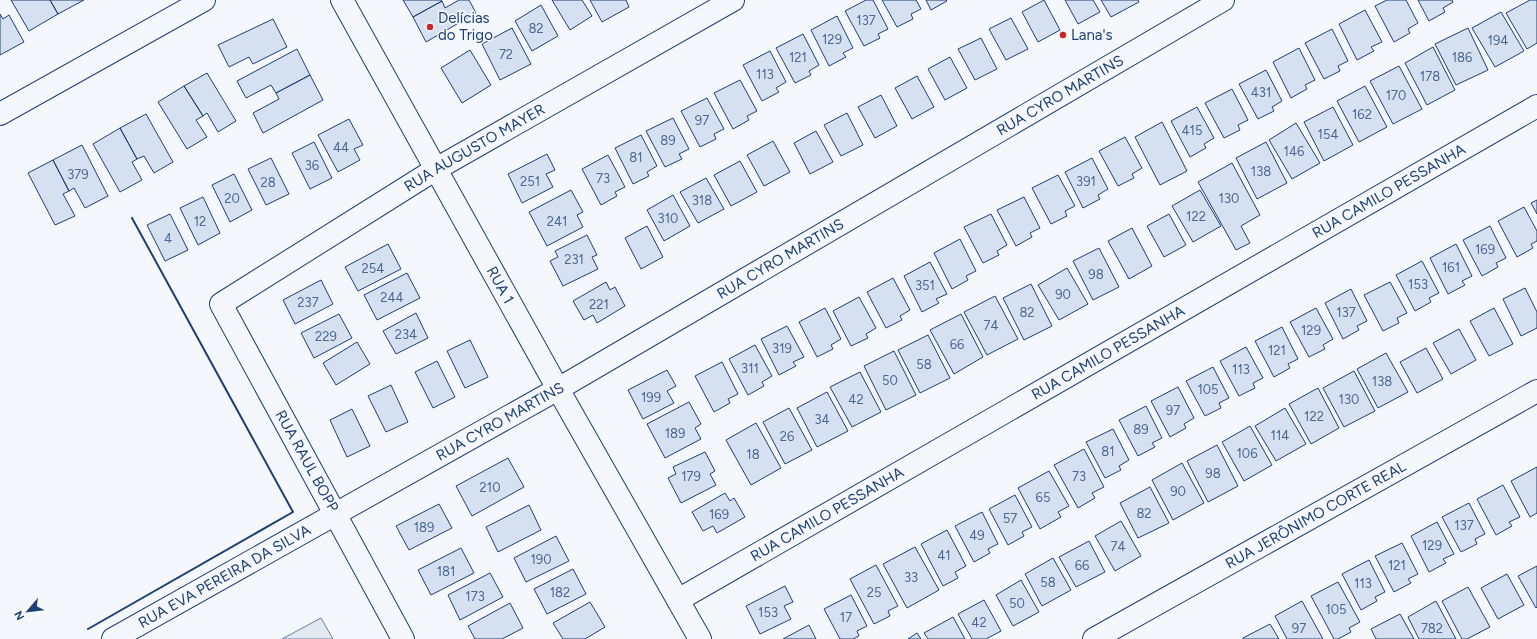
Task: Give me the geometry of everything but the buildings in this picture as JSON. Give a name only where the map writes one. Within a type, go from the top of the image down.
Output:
[{"type":"street","points":[[0,114],[204,0]]},
{"type":"street","name":"RUA 1","points":[[342,0],[558,389],[700,639]]},
{"type":"street","name":"RUA AUGUSTO MAYER","points":[[221,304],[436,169],[733,0]]},
{"type":"street","name":"RUA CYRO MARTINS","points":[[335,513],[558,389],[1223,0]]},
{"type":"street","name":"RUA CAMILO PESSANHA","points":[[678,600],[1537,106]]},
{"type":"street","name":"RUA RAUL BOPP","points":[[221,304],[403,639]]},
{"type":"street","name":"RUA JERÔNIMO CORTE REAL","points":[[1094,639],[1537,391]]},
{"type":"street","name":"RUA EVA PEREIRA DA SILVA","points":[[113,639],[335,513]]},
{"type":"shaded area","points":[[321,618],[333,639],[282,639]]},
{"type":"wall","points":[[88,629],[293,512],[132,218]]},
{"type":"place","name":"Delícias do Trigo","points":[[430,27]]},
{"type":"place","name":"Lana's","points":[[1063,35]]}]
